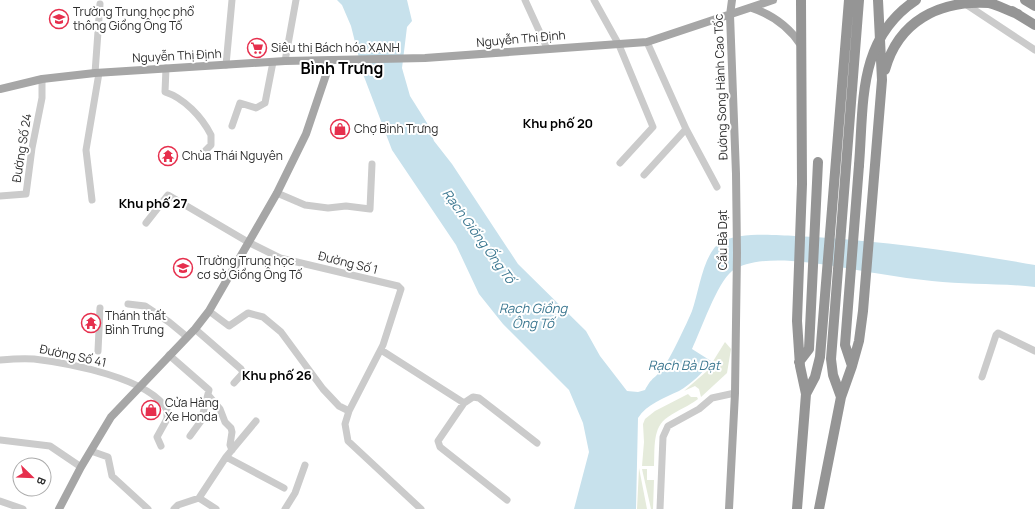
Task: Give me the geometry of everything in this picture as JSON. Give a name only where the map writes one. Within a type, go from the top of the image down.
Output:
[{"type":"highway","points":[[797,509],[806,394],[800,362],[797,321],[802,184],[801,0]]},
{"type":"highway","points":[[841,164],[849,0]]},
{"type":"highway","points":[[806,394],[819,364],[831,289],[841,164],[859,0]]},
{"type":"highway","points":[[819,509],[841,397],[859,341],[866,277],[882,80],[878,0]]},
{"type":"highway","points":[[852,366],[845,348],[868,68],[876,44],[887,26],[900,11],[916,0]]},
{"type":"highway","points":[[882,80],[890,55],[899,37],[910,23],[924,11],[945,3],[969,0],[989,3],[1018,14]]},
{"type":"highway","points":[[996,0],[1035,25]]},
{"type":"highway","points":[[1025,0],[1035,6]]},
{"type":"highway","points":[[800,362],[809,349],[818,162]]},
{"type":"highway","points":[[831,289],[831,359],[833,374],[841,397]]},
{"type":"main road","name":"Đường Song Hành Cao Tốc","points":[[732,0],[730,15],[736,174]]},
{"type":"main road","points":[[761,0],[752,8],[773,17],[793,32],[801,45]]},
{"type":"main road","name":"Nguyễn Thị Định","points":[[0,89],[42,79],[97,73],[285,61],[425,58],[547,48],[619,45],[647,42],[773,0]]},
{"type":"main road","points":[[59,509],[110,417],[186,336],[195,329],[209,310],[277,193],[306,134],[331,60]]},
{"type":"main road","name":"Cầu Bà Dạt","points":[[735,393],[736,174]]},
{"type":"main road","points":[[729,509],[735,393]]},
{"type":"street","points":[[226,65],[232,0]]},
{"type":"street","points":[[285,61],[296,0]]},
{"type":"street","points":[[525,0],[547,48]]},
{"type":"street","points":[[594,0],[619,45],[653,127],[620,163]]},
{"type":"street","points":[[961,1],[1035,50]]},
{"type":"street","points":[[92,200],[86,150],[97,73],[100,4]]},
{"type":"street","points":[[647,42],[686,129],[717,187]]},
{"type":"street","points":[[232,126],[240,103],[256,108],[265,103],[273,62]]},
{"type":"street","points":[[166,68],[165,92],[173,95],[188,105],[211,135],[211,145],[204,152]]},
{"type":"street","name":"Đường Số 24","points":[[0,196],[26,194],[32,148],[42,98],[42,79]]},
{"type":"street","points":[[644,175],[686,129]]},
{"type":"street","points":[[277,193],[305,205],[328,208],[346,206],[370,209],[372,164]]},
{"type":"street","name":"Đường Số 1","points":[[146,223],[168,195],[248,242],[280,258],[398,286],[401,289],[381,350]]},
{"type":"street","points":[[128,304],[145,306],[186,336]]},
{"type":"street","points":[[98,351],[100,308]]},
{"type":"street","points":[[209,310],[229,326],[248,313],[263,317],[281,332],[323,389],[340,406],[349,411]]},
{"type":"street","points":[[195,329],[241,368],[243,374],[234,384]]},
{"type":"street","points":[[982,377],[998,333],[1035,351]]},
{"type":"street","points":[[421,509],[348,440],[345,424],[349,411],[381,350],[464,403]]},
{"type":"street","points":[[169,355],[209,390],[209,396],[201,421],[190,436]]},
{"type":"street","name":"Đường Số 41","points":[[0,360],[33,359],[87,369],[140,385]]},
{"type":"street","points":[[140,385],[167,410],[167,419],[157,437],[161,446]]},
{"type":"street","points":[[660,509],[663,437],[666,428],[716,396],[735,393]]},
{"type":"street","points":[[209,396],[220,409],[225,422],[231,428],[232,432],[230,445],[232,450]]},
{"type":"street","points":[[507,500],[440,447],[438,441],[464,403],[473,397],[479,398],[537,443]]},
{"type":"street","points":[[174,509],[178,505],[198,498],[226,457],[256,421]]},
{"type":"street","points":[[0,440],[50,446],[81,467]]},
{"type":"street","points":[[91,451],[108,457],[112,476],[148,509]]},
{"type":"street","points":[[226,457],[284,488]]},
{"type":"street","points":[[285,509],[295,492],[305,465]]},
{"type":"street","points":[[198,498],[216,509]]},
{"type":"street","points":[[0,501],[23,509]]},
{"type":"green space","points":[[725,342],[731,349],[727,373],[701,397],[699,389],[695,386],[684,391],[707,371]]},
{"type":"green space","points":[[688,394],[691,397],[697,397],[698,399],[663,421],[659,426],[655,439],[654,466],[642,466],[644,442],[643,424],[645,419],[655,411]]},
{"type":"green space","points":[[639,468],[647,509],[637,509]]},
{"type":"green space","points":[[642,469],[647,469],[647,480],[654,480],[653,509],[651,509]]},
{"type":"water","name":"Rạch Giồng Ông Tố","points":[[337,0],[407,0],[412,21],[407,27],[402,68],[410,96],[427,123],[434,141],[452,164],[518,264],[586,331],[600,356],[627,391],[638,392],[645,390],[663,368],[692,311],[702,274],[710,255],[715,247],[728,239],[747,235],[825,238],[886,243],[976,255],[1035,265],[1035,287],[932,281],[805,262],[764,261],[746,264],[732,271],[726,277],[715,296],[692,349],[711,361],[701,374],[688,385],[651,405],[638,418],[636,509],[574,509],[589,452],[583,423],[569,390],[503,324],[479,294],[456,245],[392,150],[363,74],[351,26],[342,5]]},
{"type":"place","name":"Trường Trung học phổ thông Giồng Ông Tố","points":[[59,19]]},
{"type":"place","name":"Siêu thị Bách hóa XANH","points":[[257,48]]},
{"type":"place","name":"Chợ Bình Trưng","points":[[340,129]]},
{"type":"place","name":"Chùa Thái Nguyên","points":[[168,156]]},
{"type":"place","name":"Trường Trung học cơ sở Giồng Ông Tố","points":[[183,268]]},
{"type":"place","name":"Thánh thất Bình Trưng","points":[[91,323]]},
{"type":"place","name":"Cửa Hàng Xe Honda","points":[[151,410]]},
{"type":"district","name":"Bình Trưng","points":[[342,68]]},
{"type":"district","name":"Khu phố 20","points":[[558,123]]},
{"type":"district","name":"Khu phố 27","points":[[153,203]]},
{"type":"district","name":"Khu phố 26","points":[[277,375]]},
{"type":"water label","name":"Rạch Giống Ống Tố","points":[[479,236]]},
{"type":"water label","name":"Rạch Bà Dạt","points":[[684,365]]}]
